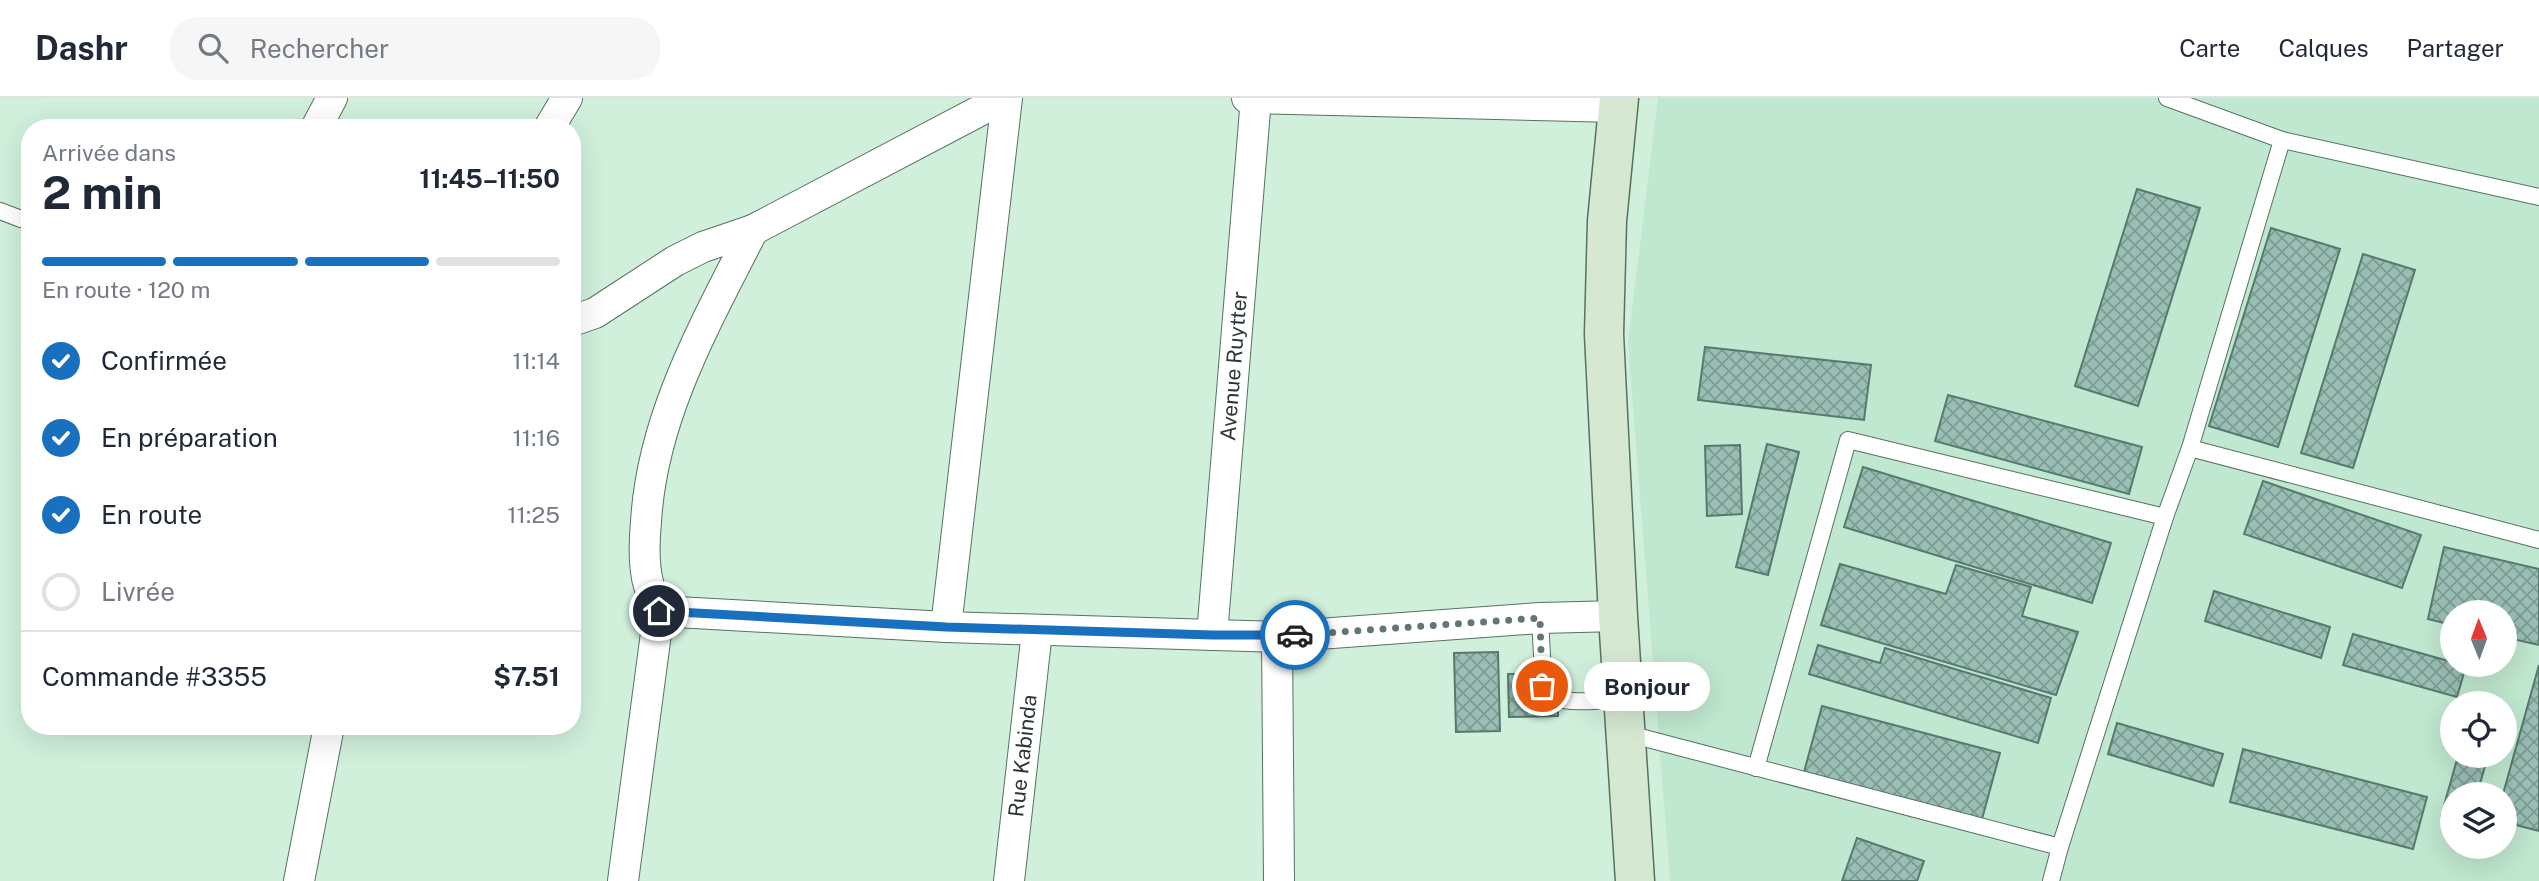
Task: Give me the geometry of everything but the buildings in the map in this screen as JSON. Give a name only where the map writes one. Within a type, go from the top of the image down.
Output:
[{"type":"main road","points":[[1618,103],[1607,221],[1604,334],[1635,881]]},
{"type":"street","points":[[321,119],[332,98]]},
{"type":"street","points":[[554,119],[566,98]]},
{"type":"street","points":[[581,318],[595,313],[676,261],[703,247],[753,230],[1006,98]]},
{"type":"street","points":[[946,627],[1006,98]]},
{"type":"street","points":[[1247,98],[1618,103]]},
{"type":"street","name":"Avenue Ruytter","points":[[1212,635],[1256,98]]},
{"type":"street","points":[[623,881],[659,611],[649,586],[644,555],[648,491],[671,402],[689,357],[753,230]]},
{"type":"street","points":[[659,611],[1037,631],[1278,637],[1540,618],[1618,616]]},
{"type":"street","name":"Rue Kabinda","points":[[1009,881],[1037,631]]},
{"type":"street","points":[[1278,637],[1279,881]]},
{"type":"street","points":[[299,881],[328,735]]},
{"type":"lane","points":[[2167,98],[2282,140],[2539,197]]},
{"type":"lane","points":[[2051,881],[2165,517],[2190,447],[2282,140]]},
{"type":"lane","points":[[0,211],[21,219]]},
{"type":"lane","points":[[1756,768],[1848,440],[2165,517]]},
{"type":"lane","points":[[2190,447],[2539,540]]},
{"type":"lane","points":[[1540,618],[1544,693],[1548,698],[1624,717],[1756,768],[2060,847]]},
{"type":"shaded area","points":[[1658,98],[2539,98],[2539,881],[1670,881],[1628,342]]},
{"type":"way so far","points":[[1295,635],[1540,618],[1542,686]]},
{"type":"place","name":"Bonjour","points":[[1542,686]]},
{"type":"route","points":[[659,611],[1037,631],[1278,637],[1295,635]]}]
